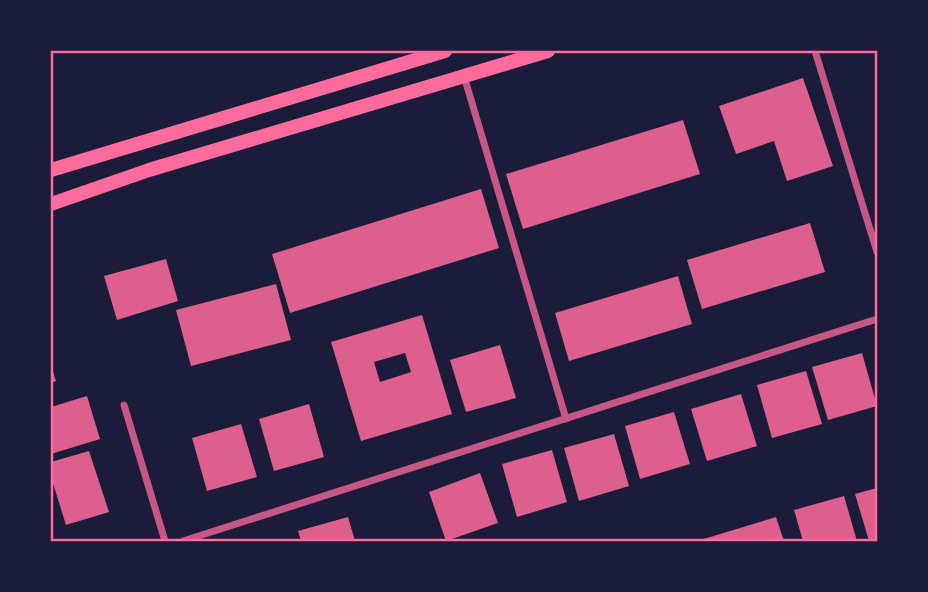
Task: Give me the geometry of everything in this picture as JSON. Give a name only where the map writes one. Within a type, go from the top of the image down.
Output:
[{"type":"main road","points":[[51,170],[445,51]]},
{"type":"main road","points":[[51,204],[149,170],[548,51]]},
{"type":"street","points":[[815,51],[877,252]]},
{"type":"street","points":[[464,76],[566,419]]},
{"type":"street","points":[[183,541],[877,319]]},
{"type":"street","points":[[124,405],[165,541]]},
{"type":"building","points":[[803,78],[833,166],[787,181],[774,141],[736,154],[719,106]]},
{"type":"building","points":[[683,120],[700,174],[523,229],[506,174]]},
{"type":"building","points":[[481,189],[499,248],[290,313],[272,254]]},
{"type":"building","points":[[810,223],[825,272],[702,309],[687,260]]},
{"type":"building","points":[[166,259],[178,301],[117,320],[104,276]]},
{"type":"building","points":[[678,276],[692,324],[569,361],[555,313]]},
{"type":"building","points":[[276,284],[291,340],[191,366],[176,310]]},
{"type":"building","points":[[422,315],[452,414],[361,441],[331,342]],"holes":[[[405,353],[411,372],[380,382],[374,362]]]},
{"type":"building","points":[[500,345],[516,398],[466,412],[450,360]]},
{"type":"building","points":[[862,353],[877,406],[828,420],[812,367]]},
{"type":"building","points":[[51,366],[56,381],[51,383]]},
{"type":"building","points":[[806,371],[822,424],[772,438],[757,385]]},
{"type":"building","points":[[741,394],[757,446],[707,461],[691,409]]},
{"type":"building","points":[[87,396],[100,439],[51,454],[51,407]]},
{"type":"building","points":[[309,404],[324,457],[274,471],[259,419]]},
{"type":"building","points":[[674,412],[690,464],[640,479],[625,426]]},
{"type":"building","points":[[241,424],[257,477],[207,491],[192,438]]},
{"type":"building","points":[[614,434],[629,486],[579,501],[564,448]]},
{"type":"building","points":[[552,450],[567,502],[517,517],[502,464]]},
{"type":"building","points":[[89,451],[109,512],[66,525],[51,477],[51,462]]},
{"type":"building","points":[[480,473],[498,523],[446,541],[429,492]]},
{"type":"building","points":[[877,488],[877,541],[869,541],[855,494]]},
{"type":"building","points":[[844,496],[857,541],[803,541],[794,510]]},
{"type":"building","points":[[348,517],[355,541],[301,541],[298,531]]},
{"type":"building","points":[[776,517],[784,541],[697,541]]}]
